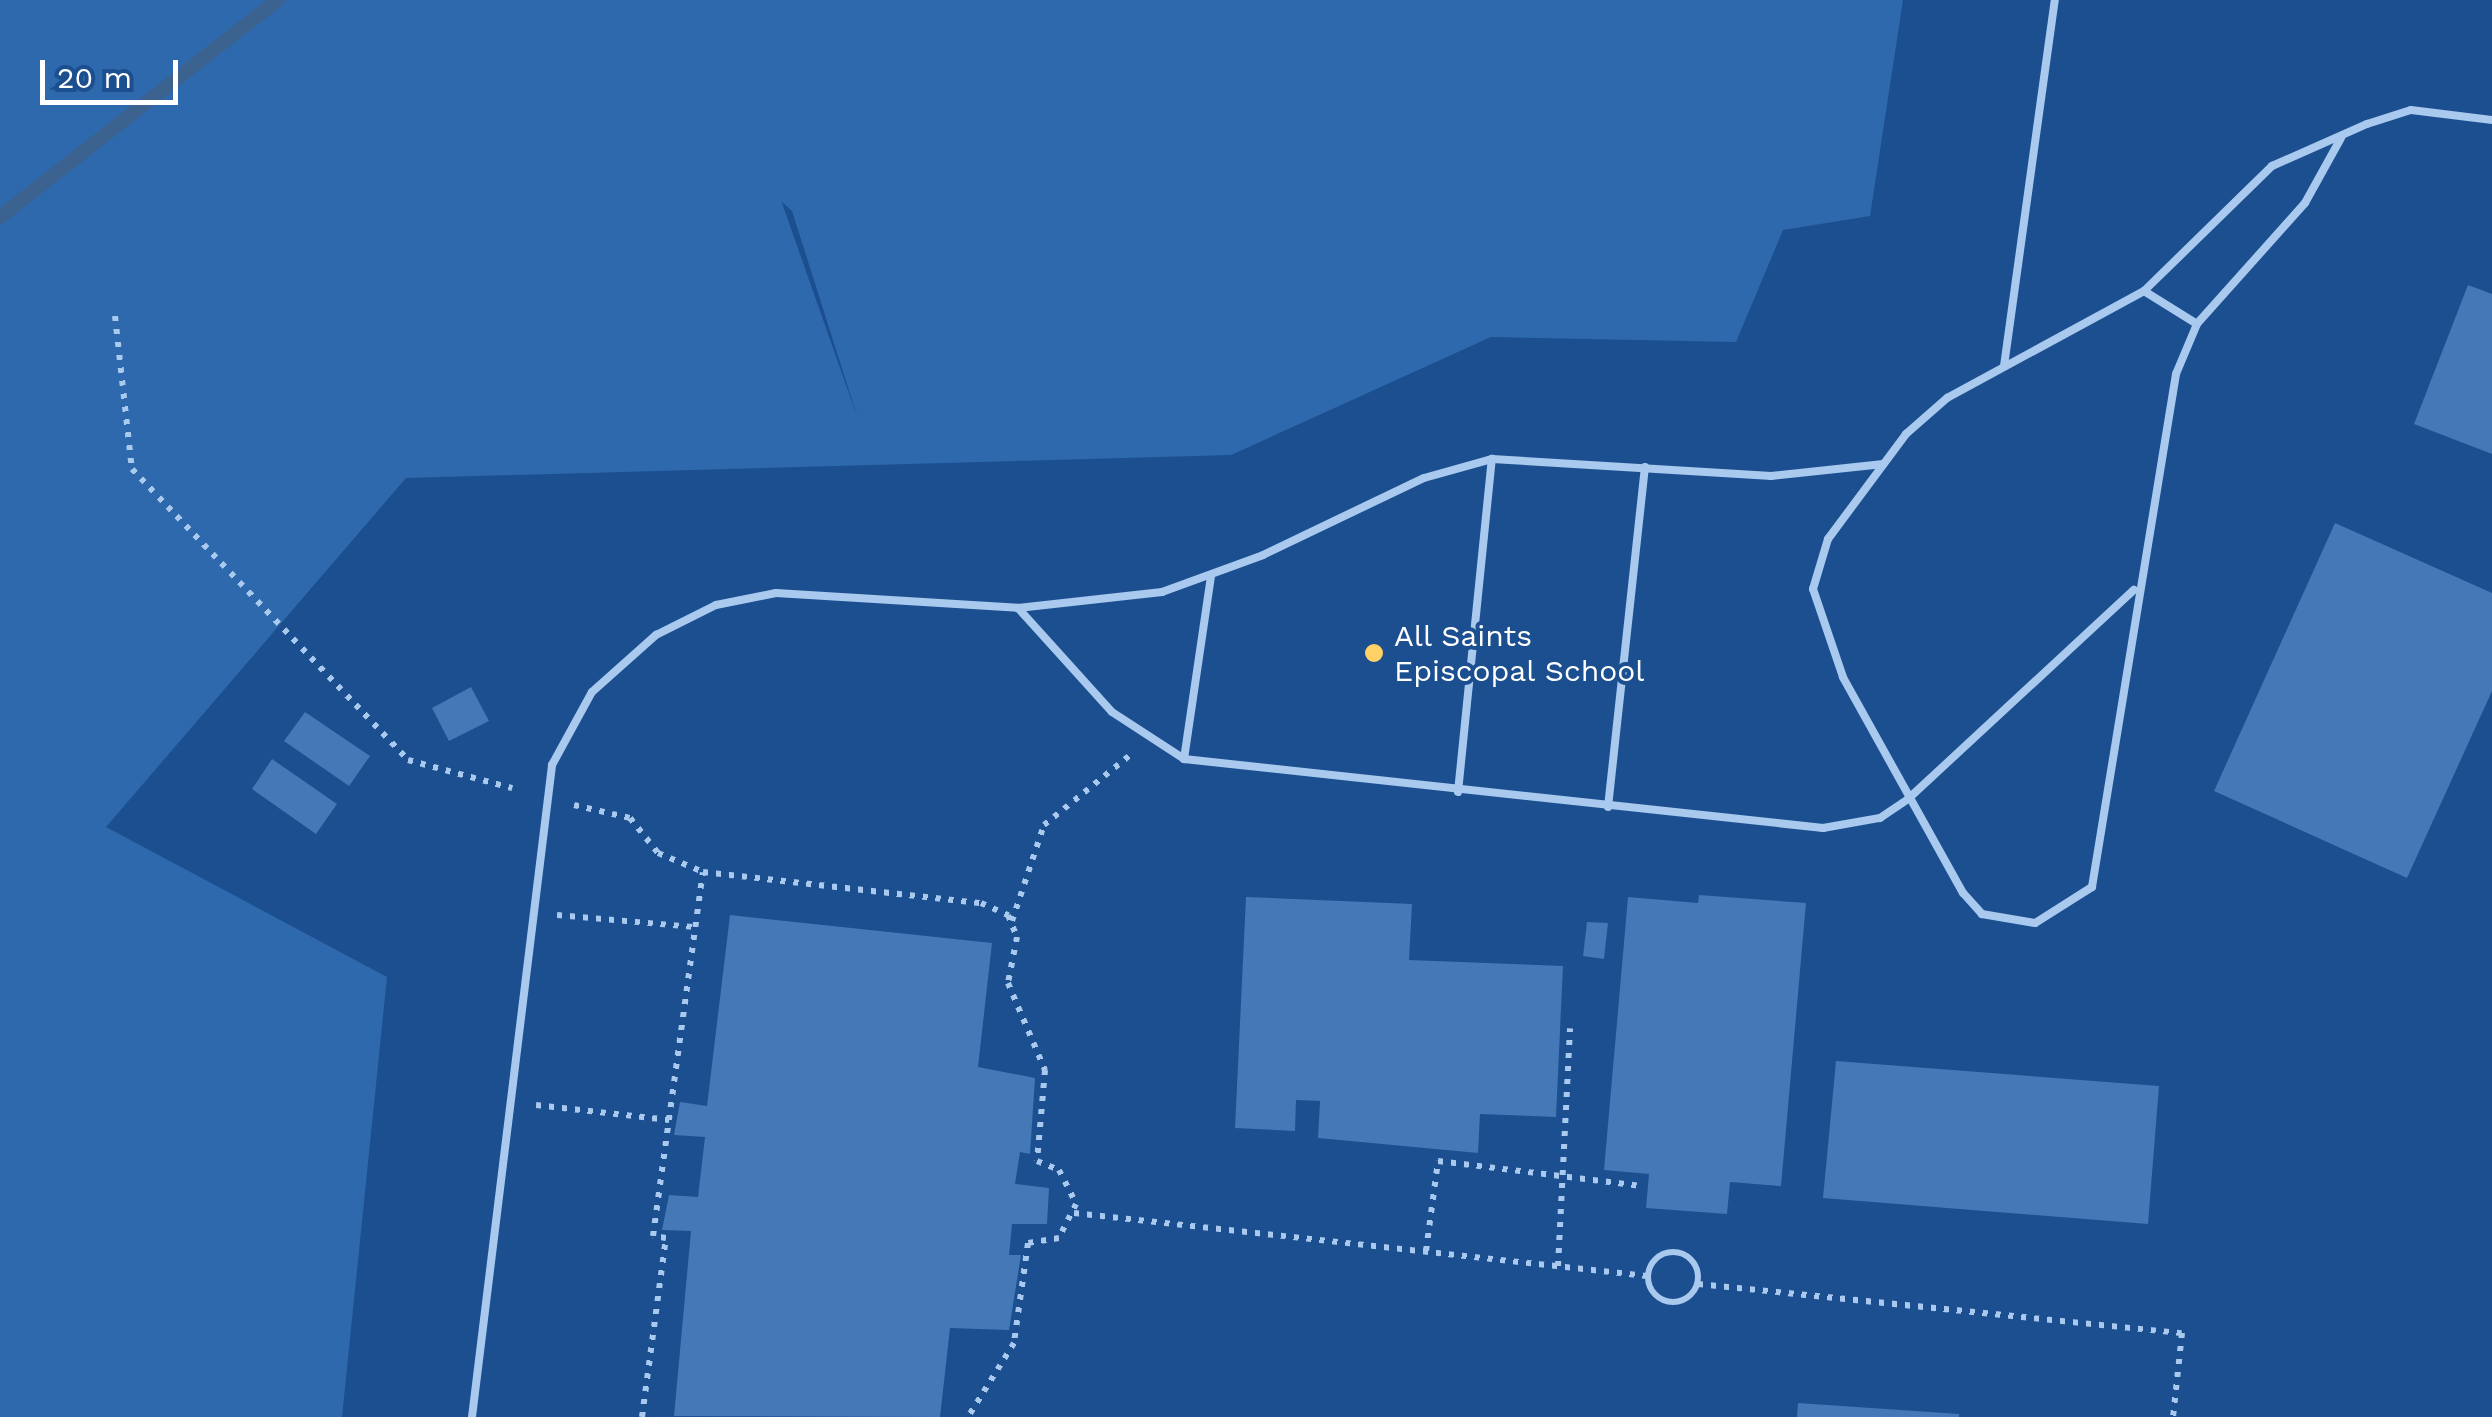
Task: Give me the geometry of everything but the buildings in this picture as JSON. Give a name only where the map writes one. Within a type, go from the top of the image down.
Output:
[{"type":"lane","points":[[2004,366],[2055,0]]},
{"type":"lane","points":[[2340,138],[2280,235],[2197,324],[2176,374],[2135,589],[2102,860],[2078,902],[2034,924],[1982,914],[1908,799],[1844,677],[1812,589],[1828,539],[1883,464],[1947,398],[2144,291],[2254,180],[2340,138],[2411,110],[2492,120]]},
{"type":"lane","points":[[2144,291],[2197,324]]},
{"type":"lane","points":[[472,1417],[545,799],[564,737],[609,673],[656,635],[716,605],[776,592],[1018,608],[1117,601],[1211,577],[1424,478],[1492,459],[1771,476],[1883,464]]},
{"type":"lane","points":[[1458,792],[1492,459]]},
{"type":"lane","points":[[1608,807],[1644,466]]},
{"type":"lane","points":[[1184,759],[1211,577]]},
{"type":"lane","points":[[1018,608],[1147,741],[1184,759],[1458,792],[1823,828],[1866,823],[1908,799],[2135,589]]},
{"type":"path","points":[[115,316],[132,469],[408,760],[512,788]]},
{"type":"path","points":[[1012,922],[1044,826],[1147,741]]},
{"type":"path","points":[[574,805],[630,818],[658,853],[703,872],[998,906],[1012,922],[1018,937],[1008,983],[1045,1070],[1037,1161],[1059,1170],[1074,1213]]},
{"type":"path","points":[[642,1417],[666,1238],[654,1236],[703,872]]},
{"type":"path","points":[[530,913],[695,927]]},
{"type":"path","points":[[1558,1266],[1570,1028]]},
{"type":"path","points":[[507,1102],[669,1120]]},
{"type":"path","points":[[1426,1251],[1438,1161],[1642,1186]]},
{"type":"path","points":[[1074,1213],[1647,1276]]},
{"type":"path","points":[[968,1417],[1014,1342],[1028,1243],[1059,1238],[1074,1213]]},
{"type":"path","points":[[1698,1284],[1696,1267],[1676,1252],[1659,1256],[1647,1276],[1652,1292],[1672,1303],[1698,1284],[2182,1333],[2172,1417]]},
{"type":"shaded area","points":[[0,0],[1903,0],[1870,216],[1783,230],[1736,342],[1491,337],[1231,455],[406,478],[106,827],[387,977],[342,1417],[0,1417]],"holes":[[[782,202],[792,211],[858,419]]]},
{"type":"waterway","points":[[0,217],[278,0]]},
{"type":"place","name":"All Saints Episcopal School","points":[[1374,653]]}]
